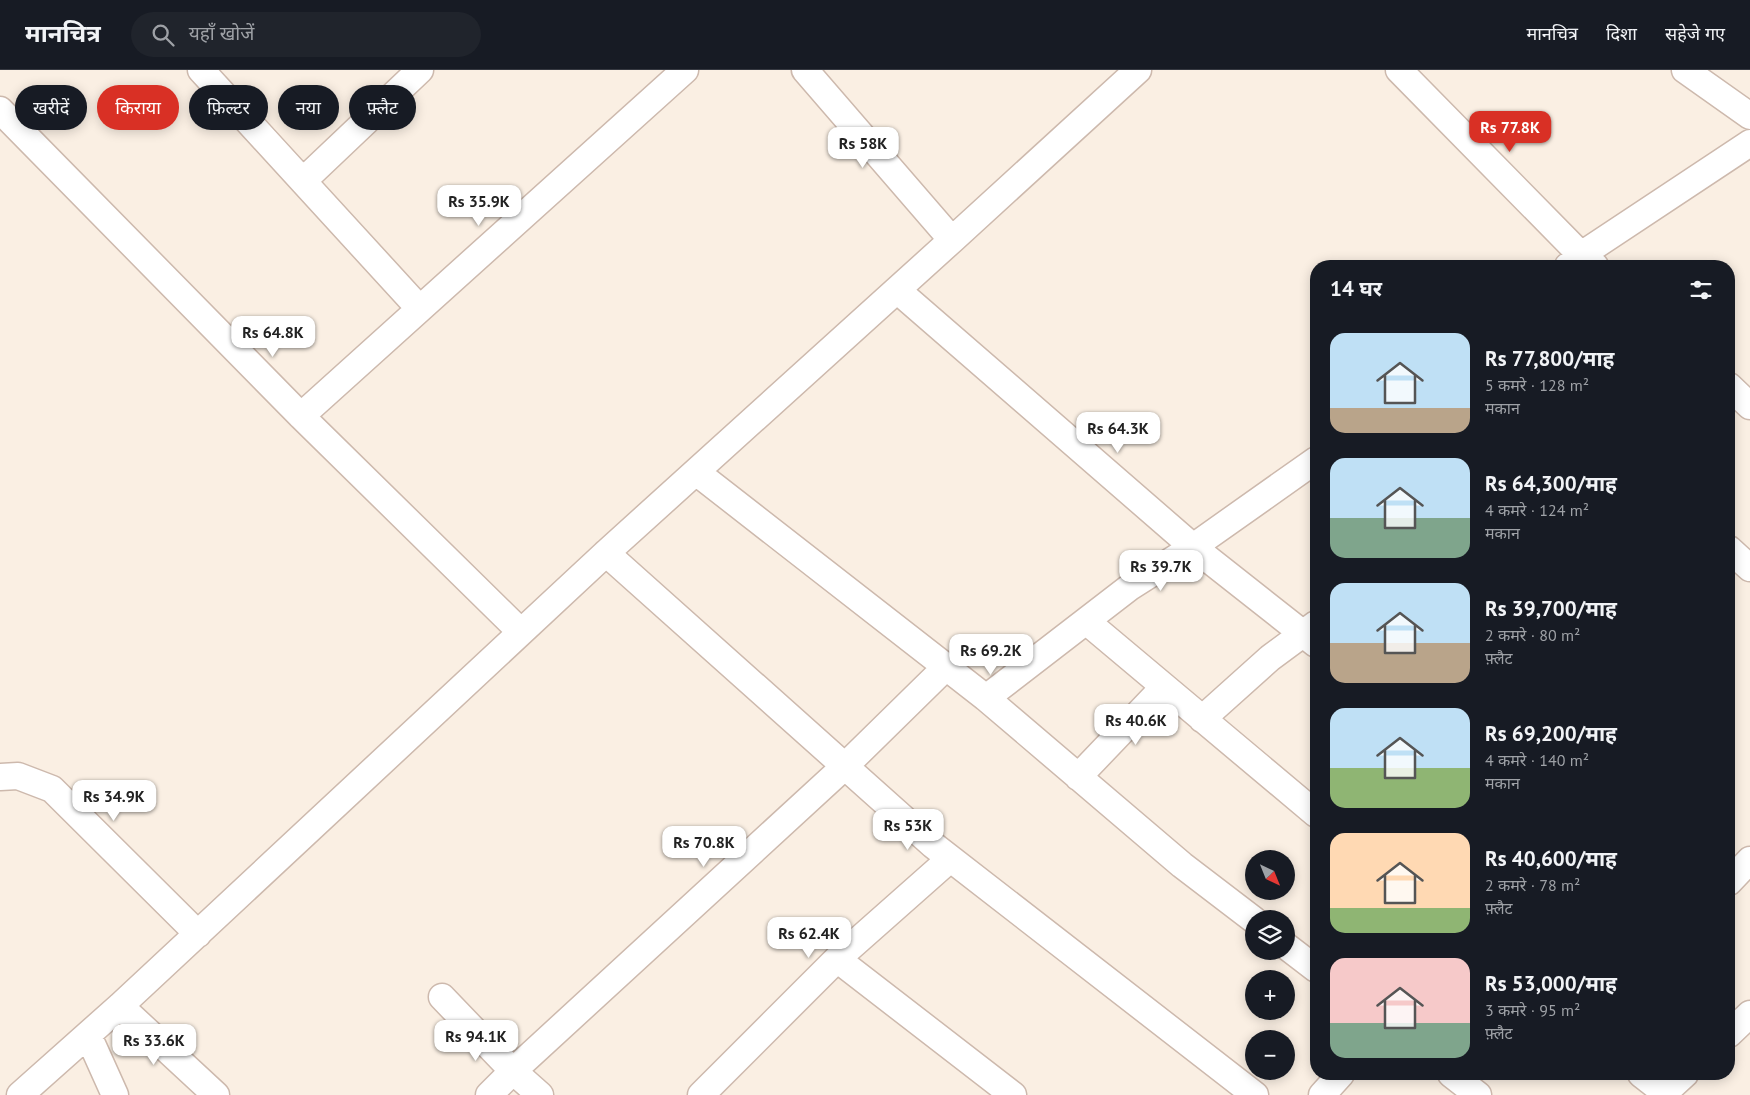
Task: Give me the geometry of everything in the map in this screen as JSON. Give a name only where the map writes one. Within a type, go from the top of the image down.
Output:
[{"type":"street","points":[[201,70],[420,308]]},
{"type":"street","points":[[303,181],[420,70]]},
{"type":"street","points":[[301,416],[685,70]]},
{"type":"street","points":[[805,70],[952,240]]},
{"type":"street","points":[[20,1095],[198,934],[606,553],[1138,70]]},
{"type":"street","points":[[1399,70],[1578,260]]},
{"type":"street","points":[[1685,70],[1750,116]]},
{"type":"street","points":[[0,110],[301,416],[521,632]]},
{"type":"street","points":[[1585,260],[1742,149]]},
{"type":"street","points":[[897,290],[1193,547],[1310,632]]},
{"type":"street","points":[[1735,392],[1750,406]]},
{"type":"street","points":[[986,698],[1130,587],[1193,547],[1310,464]]},
{"type":"street","points":[[696,472],[986,698],[1182,865],[1245,913]]},
{"type":"street","points":[[606,553],[933,846],[1256,1095]]},
{"type":"street","points":[[1086,621],[1310,809]]},
{"type":"street","points":[[1202,719],[1270,658],[1310,634]]},
{"type":"street","points":[[489,1095],[844,767],[946,667]]},
{"type":"street","points":[[1078,777],[1164,687]]},
{"type":"street","points":[[0,777],[18,776],[52,789],[198,934]]},
{"type":"street","points":[[701,1095],[837,959],[950,859]]},
{"type":"street","points":[[1735,876],[1750,860]]},
{"type":"street","points":[[1295,953],[1310,964]]},
{"type":"street","points":[[837,959],[1013,1095]]},
{"type":"street","points":[[442,998],[513,1071],[540,1095]]},
{"type":"street","points":[[120,1006],[216,1095]]},
{"type":"street","points":[[1735,1028],[1750,1014]]},
{"type":"street","points":[[88,1035],[115,1095]]},
{"type":"street","points":[[1322,1095],[1336,1080]]},
{"type":"street","points":[[1459,1080],[1478,1095]]},
{"type":"street","points":[[1648,1080],[1663,1094],[1678,1080]]}]
